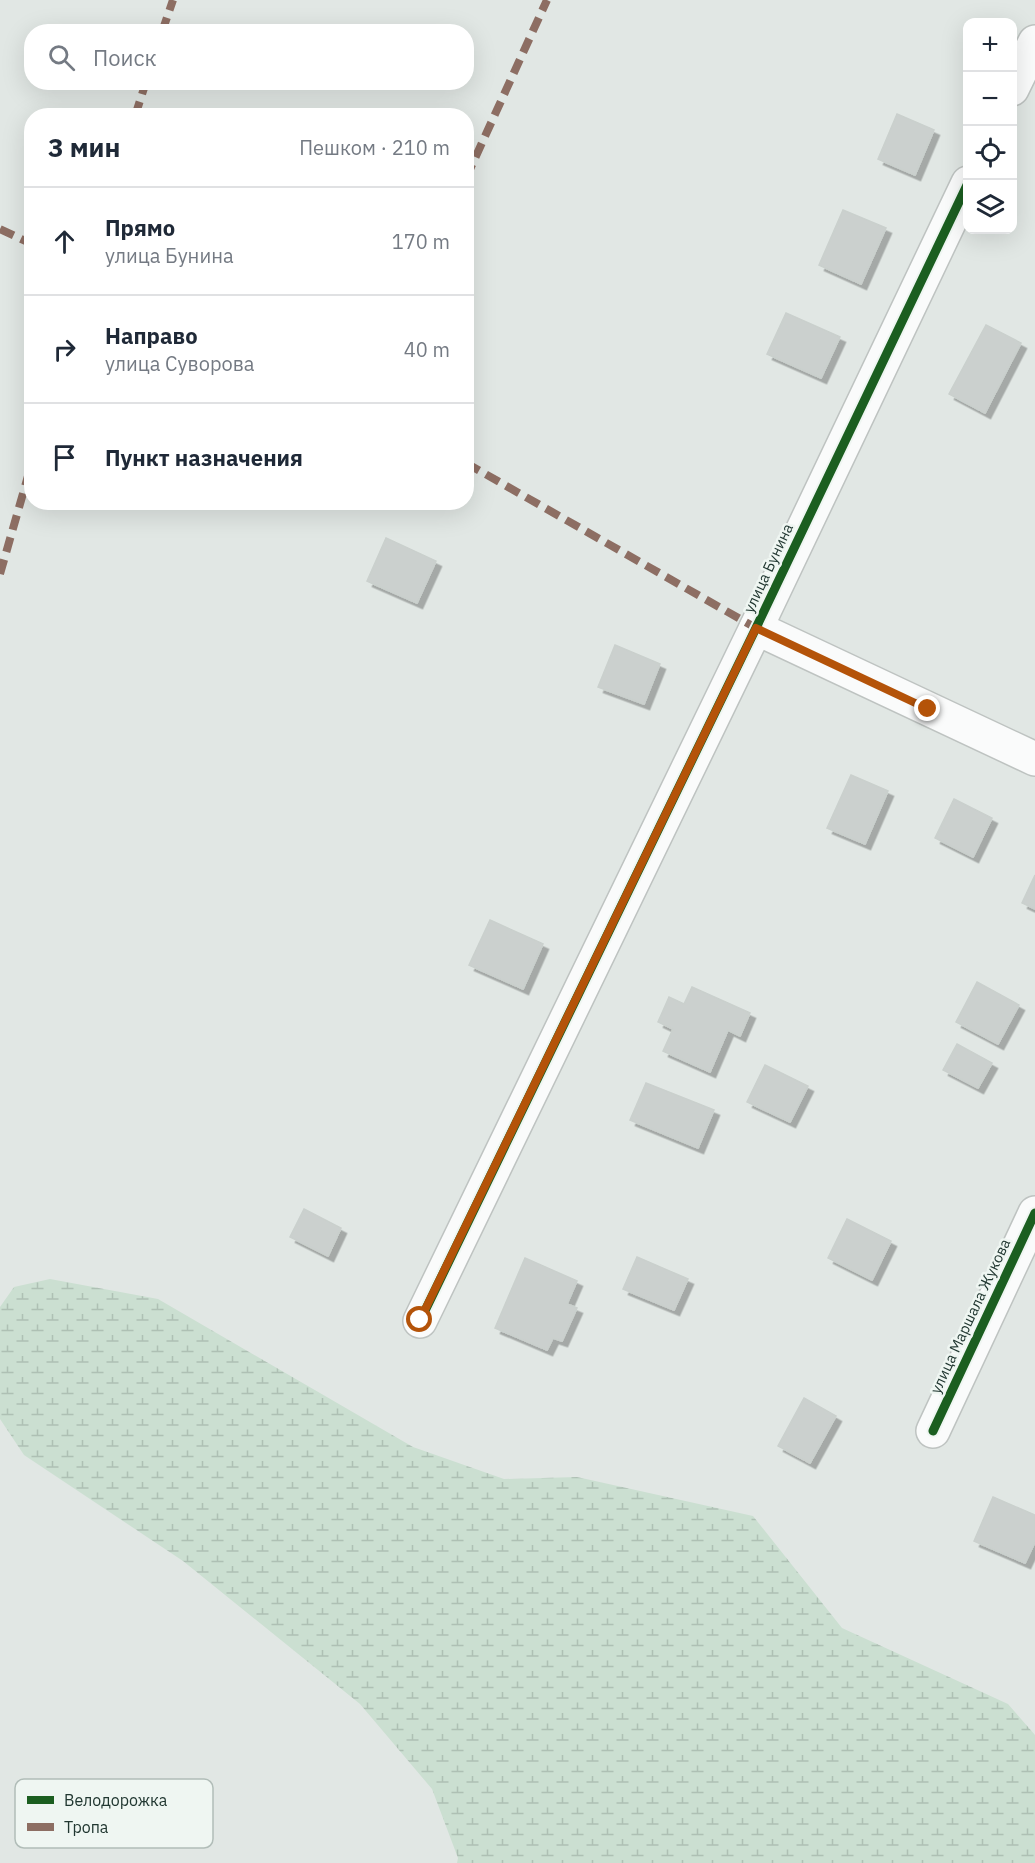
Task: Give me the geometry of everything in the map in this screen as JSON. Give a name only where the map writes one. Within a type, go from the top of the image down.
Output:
[{"type":"street","points":[[1017,79],[1035,42]]},
{"type":"street","name":"улица Бунина","points":[[420,1320],[756,628],[963,193]]},
{"type":"street","points":[[756,628],[1035,759]]},
{"type":"street","name":"улица Маршала Жукова","points":[[933,1431],[1035,1213]]},
{"type":"green space","points":[[50,1279],[158,1299],[413,1447],[504,1479],[577,1477],[753,1516],[842,1628],[1008,1704],[1035,1735],[1035,1863],[457,1863],[458,1858],[432,1789],[360,1704],[183,1561],[24,1455],[0,1419],[0,1307],[14,1287]]},
{"type":"building","points":[[897,114],[934,130],[915,175],[878,159]]},
{"type":"building","points":[[843,210],[886,228],[861,284],[819,265]]},
{"type":"building","points":[[786,313],[840,337],[821,378],[767,354]]},
{"type":"building","points":[[986,325],[1021,343],[985,413],[949,394]]},
{"type":"building","points":[[386,538],[436,561],[417,603],[367,581]]},
{"type":"building","points":[[615,645],[660,664],[644,704],[598,687]]},
{"type":"building","points":[[851,775],[888,791],[865,844],[827,828]]},
{"type":"building","points":[[954,799],[992,818],[973,857],[935,838]]},
{"type":"building","points":[[1035,875],[1035,909],[1022,903]]},
{"type":"building","points":[[490,920],[543,944],[523,989],[469,965]]},
{"type":"building","points":[[977,982],[1019,1005],[998,1044],[956,1022]]},
{"type":"building","points":[[692,987],[750,1013],[740,1036],[728,1030],[710,1072],[663,1051],[673,1029],[658,1022],[669,997],[684,1004]]},
{"type":"building","points":[[957,1044],[992,1063],[978,1088],[943,1070]]},
{"type":"building","points":[[765,1065],[808,1086],[790,1122],[747,1102]]},
{"type":"building","points":[[646,1083],[714,1110],[698,1148],[630,1120]]},
{"type":"building","points":[[304,1209],[341,1228],[328,1256],[290,1237]]},
{"type":"building","points":[[847,1219],[891,1241],[872,1280],[828,1258]]},
{"type":"building","points":[[637,1257],[688,1279],[674,1310],[623,1289]]},
{"type":"building","points":[[525,1258],[577,1281],[567,1304],[577,1308],[562,1341],[553,1338],[547,1350],[495,1328]]},
{"type":"building","points":[[804,1398],[836,1416],[810,1463],[778,1446]]},
{"type":"building","points":[[993,1497],[1035,1515],[1035,1542],[1025,1563],[974,1541]]},
{"type":"marked path","points":[[165,24],[173,0]]},
{"type":"marked path","points":[[474,160],[547,0]]},
{"type":"marked path","points":[[138,108],[143,90]]},
{"type":"marked path","points":[[0,229],[24,240]]},
{"type":"marked path","points":[[474,468],[756,628]]},
{"type":"marked path","points":[[0,574],[24,490]]},
{"type":"cycle path","points":[[420,1321],[756,628],[963,193]]},
{"type":"cycle path","points":[[933,1431],[1035,1213]]},
{"type":"route","points":[[420,1320],[756,628],[928,709]]}]
